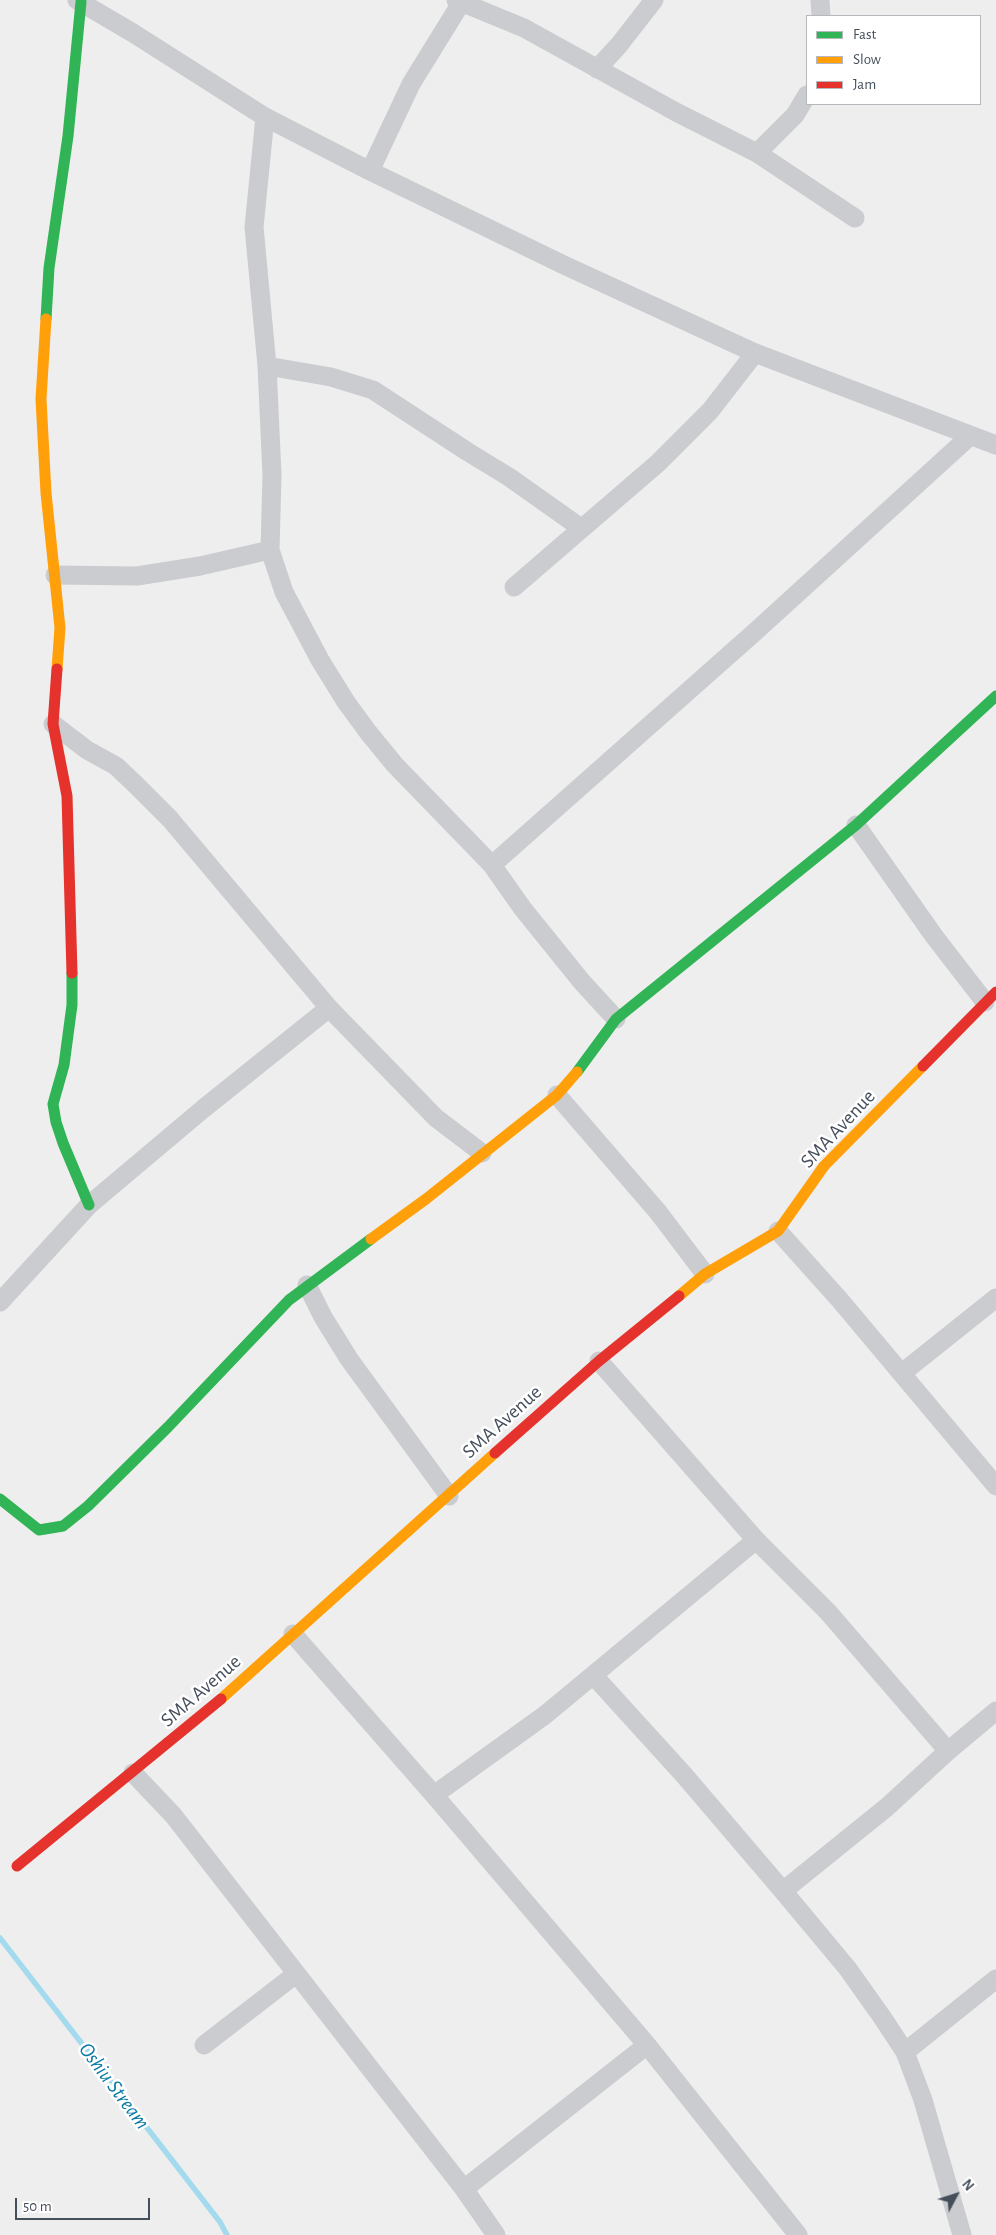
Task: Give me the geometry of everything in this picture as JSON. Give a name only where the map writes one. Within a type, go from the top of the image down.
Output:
[{"type":"street","points":[[597,69],[619,46],[654,0]]},
{"type":"street","points":[[820,0],[821,15]]},
{"type":"street","points":[[89,1205],[63,1143],[56,1122],[53,1104],[64,1065],[72,1005],[72,956],[67,796],[53,724],[60,628],[46,493],[41,399],[49,268],[68,136],[79,1],[265,117],[370,171],[566,266],[754,352],[996,445]]},
{"type":"street","points":[[370,171],[411,84],[458,2],[524,28],[597,69],[757,153],[854,218]]},
{"type":"street","points":[[757,153],[795,115],[806,97]]},
{"type":"street","points":[[265,117],[254,227],[267,366],[272,475],[270,550],[284,592],[320,660],[346,702],[395,765],[492,865],[523,910],[582,982],[616,1019]]},
{"type":"street","points":[[514,587],[658,463],[710,411],[754,352]]},
{"type":"street","points":[[267,366],[331,377],[373,390],[510,477],[581,528]]},
{"type":"street","points":[[492,865],[756,631],[970,436]]},
{"type":"street","points":[[56,575],[137,576],[200,566],[270,550]]},
{"type":"street","points":[[0,1500],[39,1530],[63,1526],[88,1506],[168,1427],[239,1350],[289,1300],[426,1199],[557,1095],[573,1078],[616,1019],[856,825],[996,696]]},
{"type":"street","points":[[53,724],[87,750],[116,766],[170,819],[329,1008],[436,1118],[482,1153]]},
{"type":"street","points":[[856,825],[934,936],[991,997]]},
{"type":"street","name":"SMA Avenue","points":[[17,1866],[133,1773],[240,1683],[599,1361],[705,1274],[778,1230],[824,1166],[991,997]]},
{"type":"street","points":[[0,1302],[89,1205],[203,1109],[329,1008]]},
{"type":"street","points":[[557,1095],[658,1212],[705,1274]]},
{"type":"street","points":[[778,1230],[902,1373],[996,1486]]},
{"type":"street","points":[[307,1286],[323,1317],[349,1359],[449,1496]]},
{"type":"street","points":[[902,1373],[996,1298]]},
{"type":"street","points":[[599,1361],[756,1540],[828,1612],[948,1751]]},
{"type":"street","points":[[434,1795],[545,1715],[756,1540]]},
{"type":"street","points":[[293,1634],[434,1795],[647,2045],[798,2235]]},
{"type":"street","points":[[594,1676],[684,1775],[783,1891],[848,1970],[905,2052],[924,2100],[962,2235]]},
{"type":"street","points":[[783,1891],[887,1807],[948,1751],[996,1711]]},
{"type":"street","points":[[133,1773],[174,1815],[464,2189],[496,2235]]},
{"type":"street","points":[[204,2045],[296,1974]]},
{"type":"street","points":[[905,2052],[996,1978]]},
{"type":"street","points":[[464,2189],[647,2045]]},
{"type":"waterway","name":"Oshiu Stream","points":[[0,1938],[220,2222],[227,2235]]},
{"type":"traffic: fast","points":[[46,319],[49,268],[68,136],[81,2]]},
{"type":"traffic: fast","points":[[577,1072],[616,1019],[856,825],[996,696]]},
{"type":"traffic: fast","points":[[72,973],[72,1005],[64,1065],[53,1104],[56,1122],[63,1143],[89,1205]]},
{"type":"traffic: fast","points":[[0,1499],[39,1530],[63,1526],[88,1506],[168,1427],[289,1300],[371,1239]]},
{"type":"traffic: slow","points":[[46,319],[41,399],[46,493],[60,628],[57,669]]},
{"type":"traffic: slow","points":[[679,1296],[705,1274],[778,1231],[824,1166],[923,1066]]},
{"type":"traffic: slow","points":[[371,1239],[426,1199],[557,1095],[577,1072]]},
{"type":"traffic: slow","points":[[221,1699],[495,1453]]},
{"type":"traffic: jam","points":[[57,669],[53,724],[67,796],[72,973]]},
{"type":"traffic: jam","points":[[923,1066],[996,992]]},
{"type":"traffic: jam","points":[[495,1453],[599,1361],[679,1296]]},
{"type":"traffic: jam","points":[[17,1866],[221,1699]]}]
